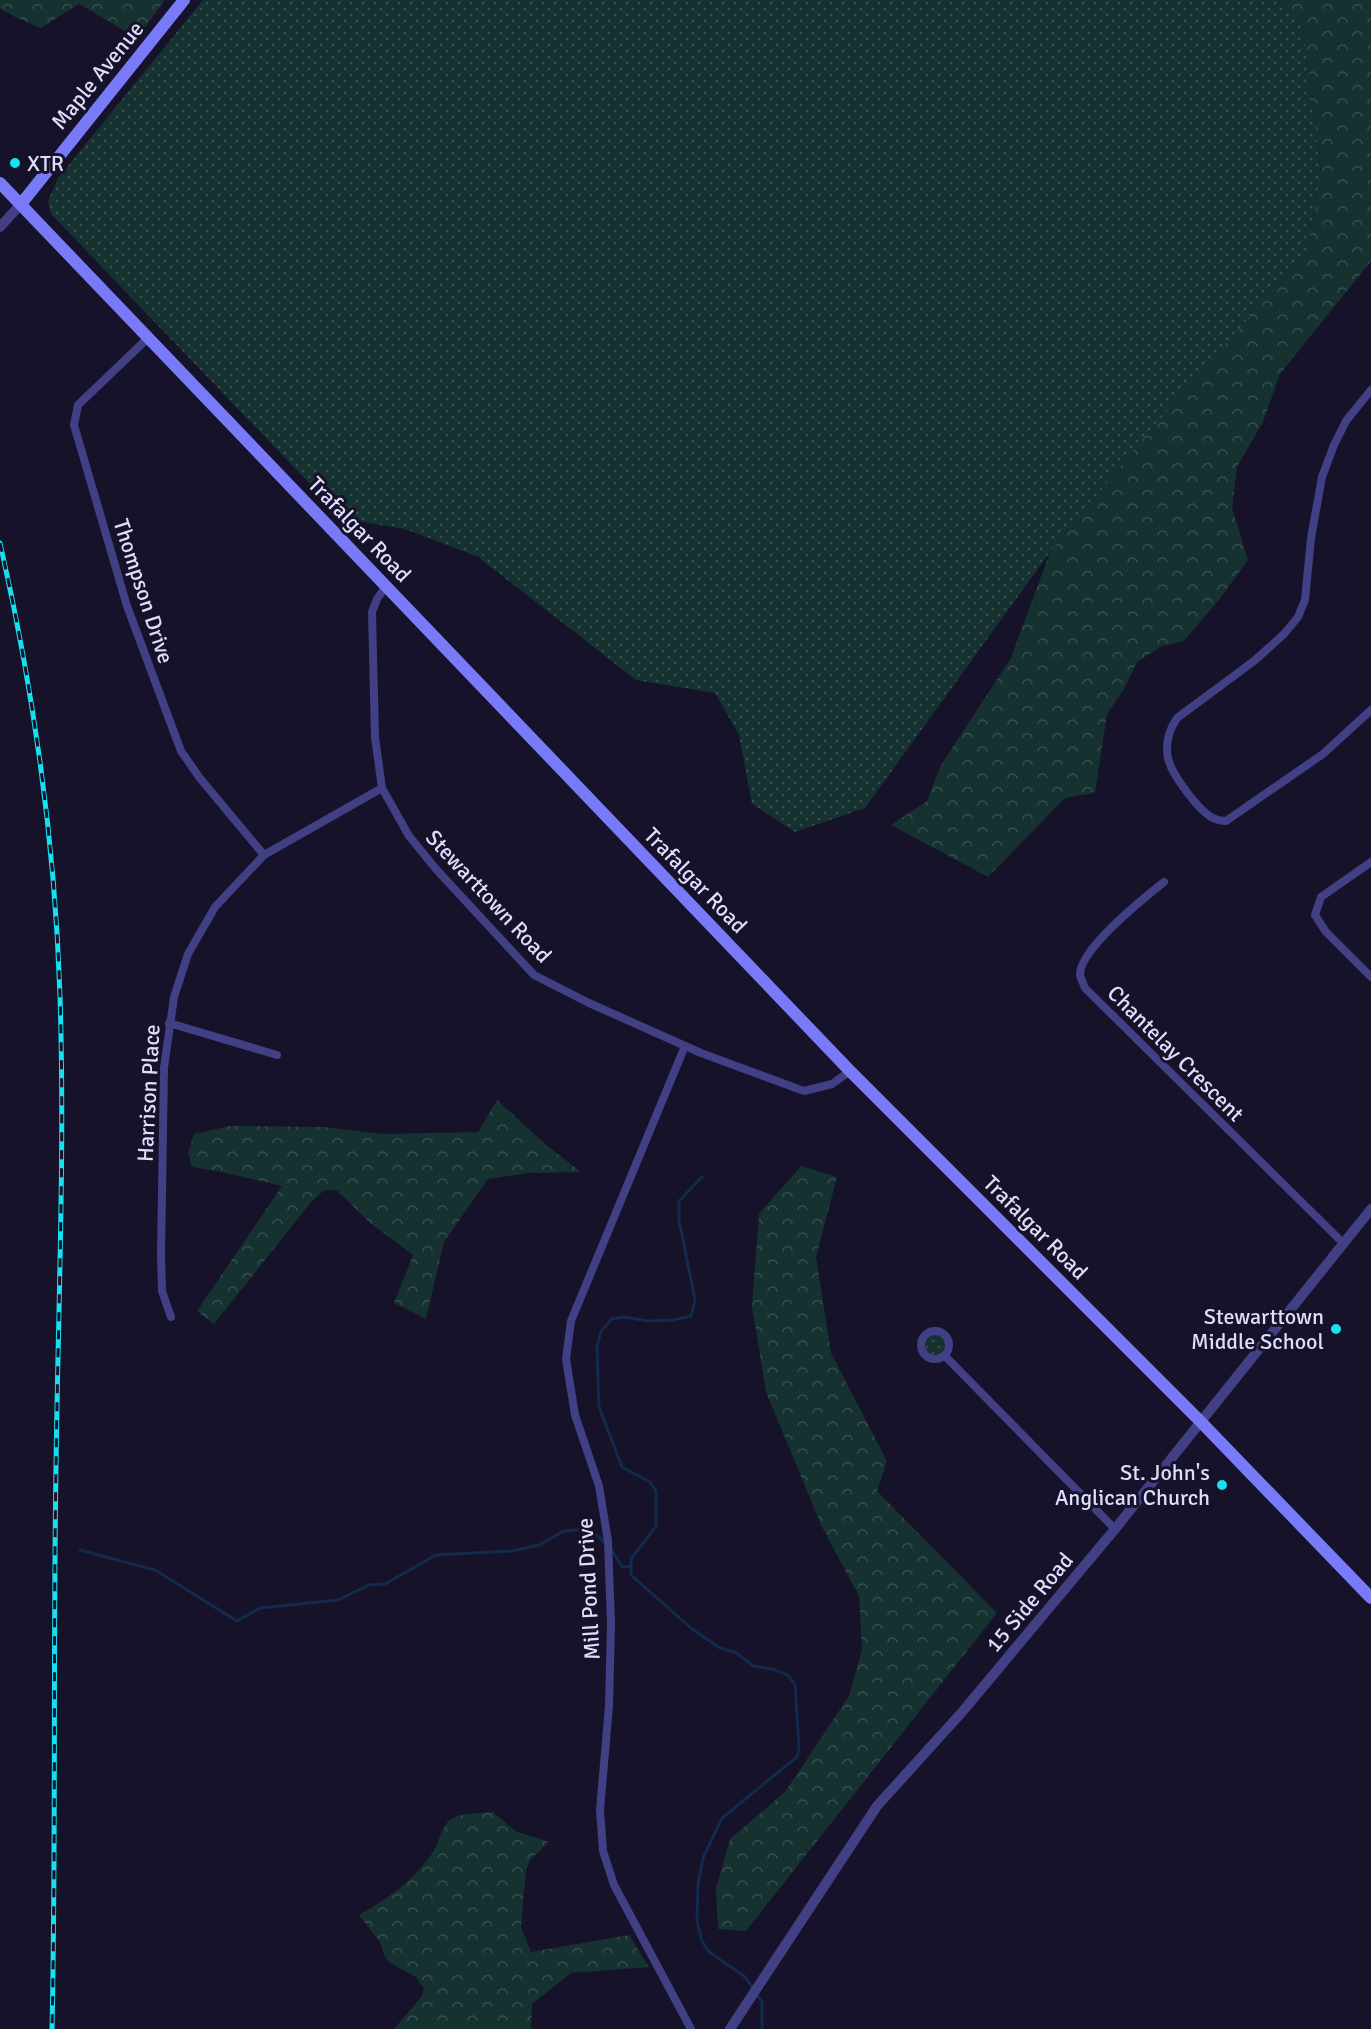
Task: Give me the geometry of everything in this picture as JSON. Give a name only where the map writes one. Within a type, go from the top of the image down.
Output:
[{"type":"main road","name":"Maple Avenue","points":[[21,204],[184,0]]},
{"type":"main road","name":"Trafalgar Road","points":[[0,183],[849,1071],[1200,1421],[1371,1598]]},
{"type":"street","points":[[0,227],[21,204]]},
{"type":"street","name":"Thompson Drive","points":[[148,338],[78,405],[74,425],[127,606],[181,751],[199,777],[264,855]]},
{"type":"street","points":[[1371,390],[1346,421],[1322,477],[1308,559],[1305,600],[1298,617],[1284,634],[1254,661],[1177,718],[1169,731],[1168,760],[1173,771],[1199,807],[1211,818],[1226,821],[1323,753],[1371,710]]},
{"type":"street","name":"Stewarttown Road","points":[[386,586],[372,612],[375,737],[382,789],[409,836],[436,869],[534,975],[588,1003],[701,1053],[804,1091],[832,1084],[849,1071]]},
{"type":"street","name":"Harrison Place","points":[[171,1317],[162,1291],[164,1068],[174,997],[188,954],[215,907],[264,855],[382,789]]},
{"type":"street","points":[[1371,862],[1321,897],[1316,915],[1326,932],[1371,977]]},
{"type":"street","name":"Chantelay Crescent","points":[[1164,882],[1133,907],[1086,958],[1080,974],[1085,988],[1343,1243]]},
{"type":"street","points":[[169,1023],[277,1055]]},
{"type":"street","name":"Mill Pond Drive","points":[[685,1046],[571,1321],[566,1359],[575,1415],[599,1486],[608,1541],[609,1706],[600,1810],[603,1851],[614,1885],[691,2029]]},
{"type":"street","name":"15 Side Road","points":[[730,2029],[877,1806],[963,1711],[1115,1528],[1371,1209]]},
{"type":"street","points":[[945,1356],[1115,1528]]},
{"type":"green space","points":[[0,0],[165,0],[137,38],[79,4],[41,28],[0,8]]},
{"type":"green space","points":[[203,0],[1278,0],[1302,20],[1321,173],[1307,251],[1050,552],[865,808],[795,832],[752,804],[739,735],[715,693],[636,680],[478,557],[405,529],[357,521],[310,484],[51,214],[48,201],[58,178]]},
{"type":"green space","points":[[1278,0],[1371,0],[1371,261],[1280,374],[1263,422],[1237,467],[1232,508],[1248,560],[1218,601],[1184,641],[1162,646],[1137,662],[1124,689],[1107,714],[1095,793],[1065,798],[988,877],[891,825],[927,801],[941,765],[1011,658],[1050,552],[1158,421],[1307,251],[1321,172],[1302,21]]},
{"type":"green space","points":[[497,1100],[545,1144],[581,1172],[528,1173],[488,1179],[444,1242],[426,1319],[394,1303],[413,1255],[369,1222],[338,1191],[330,1190],[323,1191],[311,1202],[214,1324],[197,1311],[282,1186],[192,1167],[188,1153],[194,1134],[230,1126],[325,1127],[383,1134],[478,1132]]},
{"type":"green space","points":[[801,1166],[837,1177],[816,1257],[831,1353],[887,1461],[877,1491],[997,1613],[746,1931],[718,1929],[716,1889],[730,1839],[785,1792],[849,1696],[862,1650],[859,1596],[822,1527],[766,1392],[752,1306],[759,1214]]},
{"type":"green space","points":[[935,1335],[942,1338],[945,1345],[942,1352],[935,1355],[928,1352],[925,1345],[928,1338]]},
{"type":"green space","points":[[493,1812],[515,1831],[549,1842],[531,1859],[526,1870],[521,1927],[531,1952],[629,1935],[649,1967],[571,1973],[532,2004],[531,2029],[394,2029],[422,1996],[424,1989],[416,1977],[390,1963],[385,1957],[380,1942],[359,1915],[390,1895],[418,1871],[433,1852],[450,1820],[463,1815]]},
{"type":"waterway","points":[[702,1177],[679,1201],[679,1220],[695,1300],[691,1316],[673,1320],[648,1321],[625,1317],[612,1319],[601,1331],[597,1347],[599,1407],[622,1467],[650,1482],[656,1491],[656,1526],[631,1559],[631,1575],[692,1629],[720,1648],[735,1652],[753,1666],[772,1669],[788,1675],[795,1685],[799,1747],[797,1757],[722,1818],[703,1858],[698,1884],[697,1921],[702,1941],[709,1952],[744,1976],[753,1988]]},
{"type":"waterway","points":[[80,1550],[155,1570],[237,1621],[260,1608],[338,1600],[369,1585],[385,1584],[436,1555],[512,1551],[539,1545],[564,1531],[589,1529],[607,1544]]},
{"type":"waterway","points":[[611,1549],[622,1567],[630,1566]]},
{"type":"waterway","points":[[756,1993],[762,2002],[762,2029]]},
{"type":"railway","points":[[0,543],[23,655],[41,768],[53,882],[60,996],[61,1173],[55,1537],[52,2029]]},
{"type":"place","name":"XTR","points":[[15,163]]},
{"type":"place","name":"Stewarttown Middle School","points":[[1336,1329]]},
{"type":"place","name":"St. John's Anglican Church","points":[[1222,1485]]}]
